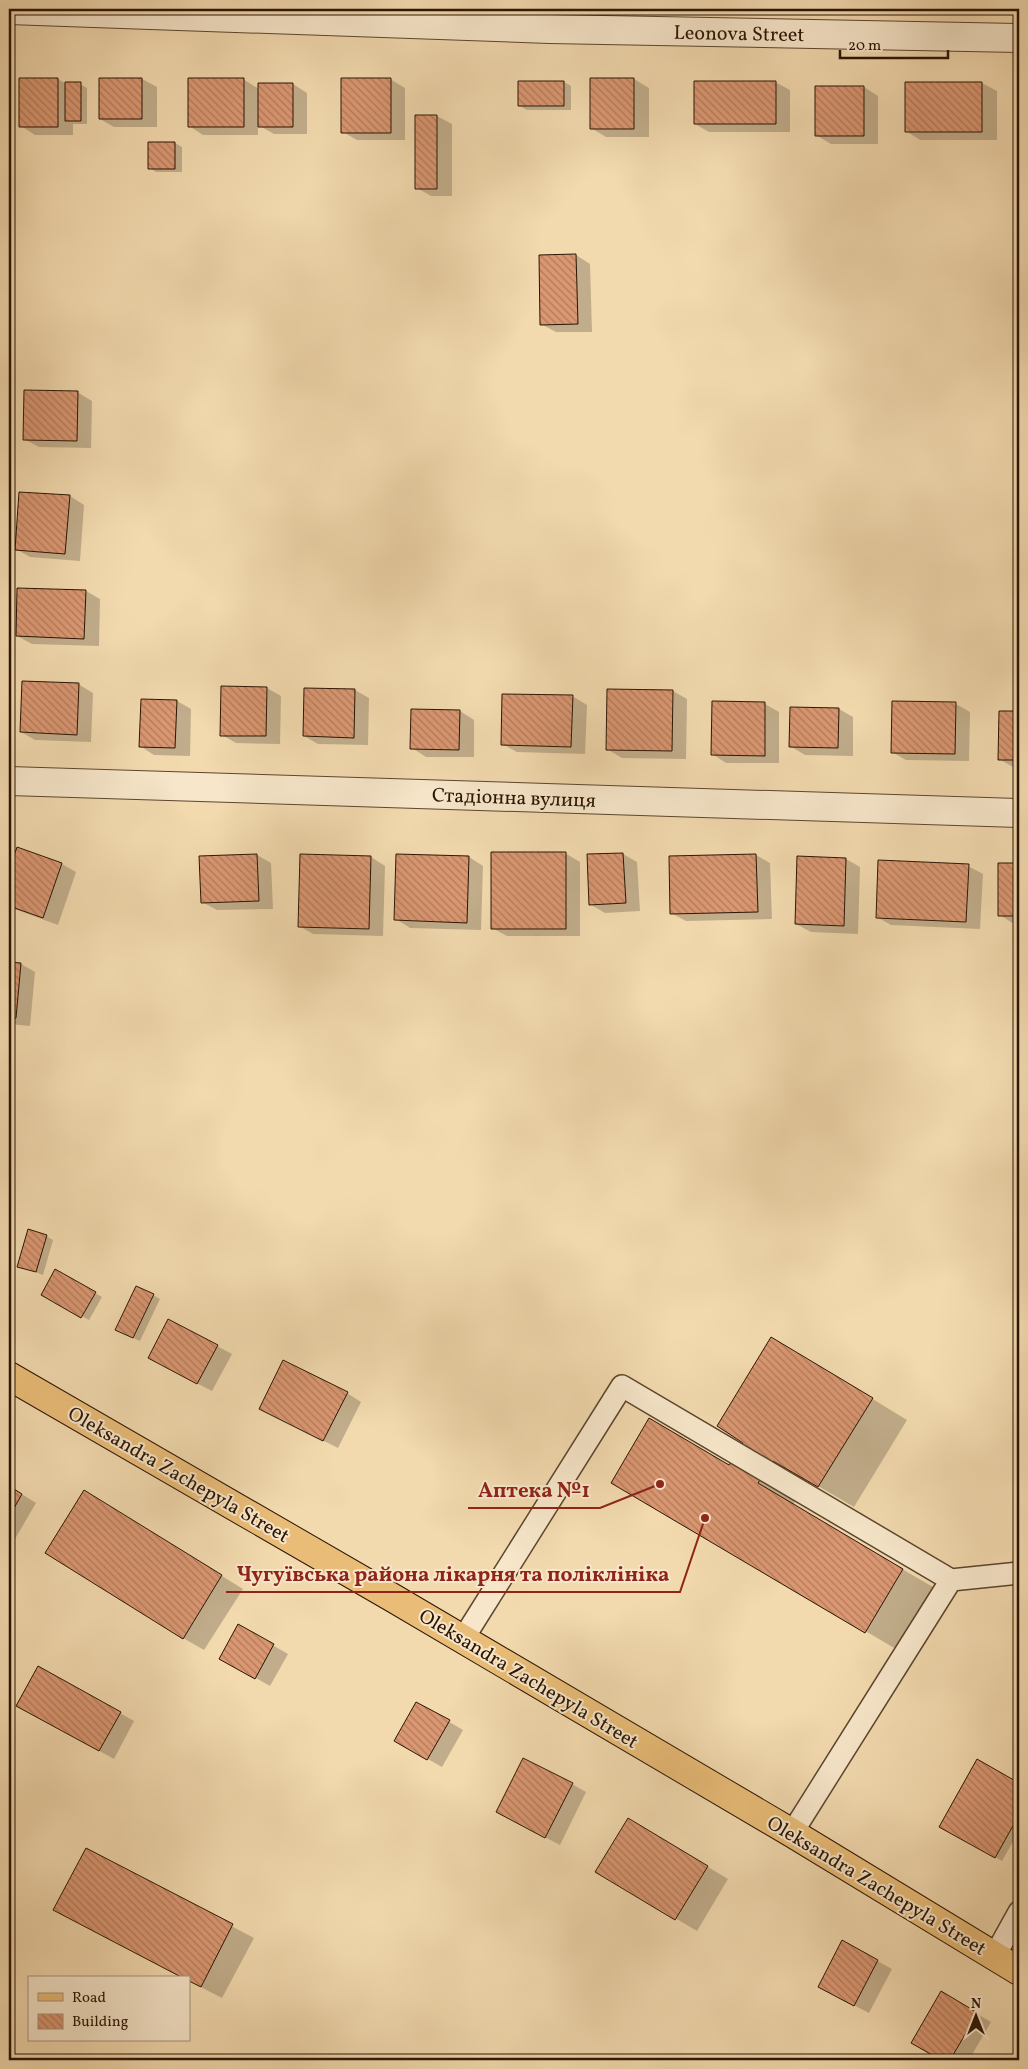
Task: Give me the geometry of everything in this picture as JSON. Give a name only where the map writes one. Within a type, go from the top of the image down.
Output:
[{"type":"main road","name":"Oleksandra Zachepyla Street","points":[[9,1376],[792,1833],[1019,1971]]},
{"type":"street","name":"Leonova Street","points":[[9,10],[550,19],[1019,38]]},
{"type":"street","name":"Стадіонна вулиця","points":[[9,781],[1019,813]]},
{"type":"lane","points":[[463,1640],[622,1386],[951,1580],[1019,1573]]},
{"type":"lane","points":[[792,1833],[951,1580]]},
{"type":"lane","points":[[994,1957],[1019,1912]]},
{"type":"building","points":[[19,78],[58,78],[58,127],[19,127]]},
{"type":"building","points":[[99,78],[142,78],[142,119],[99,119]]},
{"type":"building","points":[[188,78],[244,78],[244,127],[188,127]]},
{"type":"building","points":[[341,78],[391,78],[391,133],[341,133]]},
{"type":"building","points":[[590,78],[634,78],[634,129],[590,129]]},
{"type":"building","points":[[518,81],[564,81],[564,106],[518,106]]},
{"type":"building","points":[[694,81],[776,81],[776,124],[694,124]]},
{"type":"building","points":[[65,82],[81,82],[81,121],[65,121]]},
{"type":"building","points":[[905,82],[982,82],[982,132],[905,132]]},
{"type":"building","points":[[258,83],[293,83],[293,127],[258,127]]},
{"type":"building","points":[[815,86],[864,86],[864,136],[815,136]]},
{"type":"building","points":[[415,115],[437,115],[437,189],[415,189]]},
{"type":"building","points":[[148,142],[175,142],[175,169],[148,169]]},
{"type":"building","points":[[576,254],[578,324],[540,325],[539,255]]},
{"type":"building","points":[[24,390],[78,391],[77,441],[23,440]]},
{"type":"building","points":[[19,492],[70,495],[65,554],[15,550]]},
{"type":"building","points":[[17,588],[86,590],[84,639],[16,636]]},
{"type":"building","points":[[22,681],[79,683],[77,735],[20,732]]},
{"type":"building","points":[[221,686],[267,687],[266,736],[220,736]]},
{"type":"building","points":[[304,688],[355,689],[354,738],[303,736]]},
{"type":"building","points":[[607,689],[673,690],[672,751],[606,750]]},
{"type":"building","points":[[502,694],[573,695],[571,747],[501,745]]},
{"type":"building","points":[[141,699],[177,700],[175,748],[139,747]]},
{"type":"building","points":[[712,701],[765,702],[765,756],[711,755]]},
{"type":"building","points":[[892,701],[956,702],[955,754],[891,753]]},
{"type":"building","points":[[790,707],[839,708],[838,748],[789,747]]},
{"type":"building","points":[[411,709],[460,710],[459,750],[410,749]]},
{"type":"building","points":[[999,711],[1019,711],[1019,760],[998,760]]},
{"type":"building","points":[[17,847],[62,863],[43,918],[9,906],[9,870]]},
{"type":"building","points":[[491,852],[566,852],[566,929],[491,929]]},
{"type":"building","points":[[623,853],[626,903],[589,905],[587,854]]},
{"type":"building","points":[[257,854],[259,901],[201,903],[199,856]]},
{"type":"building","points":[[300,854],[371,856],[369,929],[298,927]]},
{"type":"building","points":[[396,854],[469,856],[467,923],[394,920]]},
{"type":"building","points":[[756,854],[758,912],[670,914],[669,856]]},
{"type":"building","points":[[797,856],[846,858],[844,926],[795,924]]},
{"type":"building","points":[[878,860],[969,864],[966,922],[876,918]]},
{"type":"building","points":[[998,863],[1019,863],[1019,916],[998,916]]},
{"type":"building","points":[[9,962],[21,963],[16,1018],[9,1018]]},
{"type":"building","points":[[28,1229],[47,1235],[36,1272],[17,1267]]},
{"type":"building","points":[[55,1269],[96,1292],[81,1318],[41,1295]]},
{"type":"building","points":[[136,1286],[154,1294],[133,1338],[115,1330]]},
{"type":"building","points":[[168,1319],[218,1345],[197,1384],[148,1358]]},
{"type":"building","points":[[771,1337],[873,1398],[818,1487],[773,1461],[758,1483],[903,1569],[865,1633],[611,1483],[649,1418],[729,1465],[743,1443],[717,1426]]},
{"type":"building","points":[[283,1360],[348,1392],[323,1441],[259,1409]]},
{"type":"building","points":[[9,1486],[22,1494],[9,1517]]},
{"type":"building","points":[[84,1490],[222,1575],[183,1639],[45,1553]]},
{"type":"building","points":[[238,1624],[274,1644],[255,1679],[219,1659]]},
{"type":"building","points":[[38,1666],[121,1712],[99,1751],[16,1706]]},
{"type":"building","points":[[416,1702],[450,1720],[427,1760],[394,1741]]},
{"type":"building","points":[[523,1758],[573,1783],[545,1838],[496,1812]]},
{"type":"building","points":[[977,1759],[1019,1783],[1019,1815],[995,1858],[939,1827]]},
{"type":"building","points":[[628,1818],[708,1866],[675,1920],[595,1872]]},
{"type":"building","points":[[86,1848],[233,1924],[201,1987],[190,1982],[190,1976],[179,1976],[53,1910]]},
{"type":"building","points":[[842,1940],[878,1960],[854,2006],[818,1987]]},
{"type":"building","points":[[941,1991],[978,2013],[950,2060],[941,2060],[911,2043]]},
{"type":"place","name":"Аптека №1","points":[[660,1484]]},
{"type":"place","name":"Чугуївська района лікарня та поліклініка","points":[[705,1518]]}]
